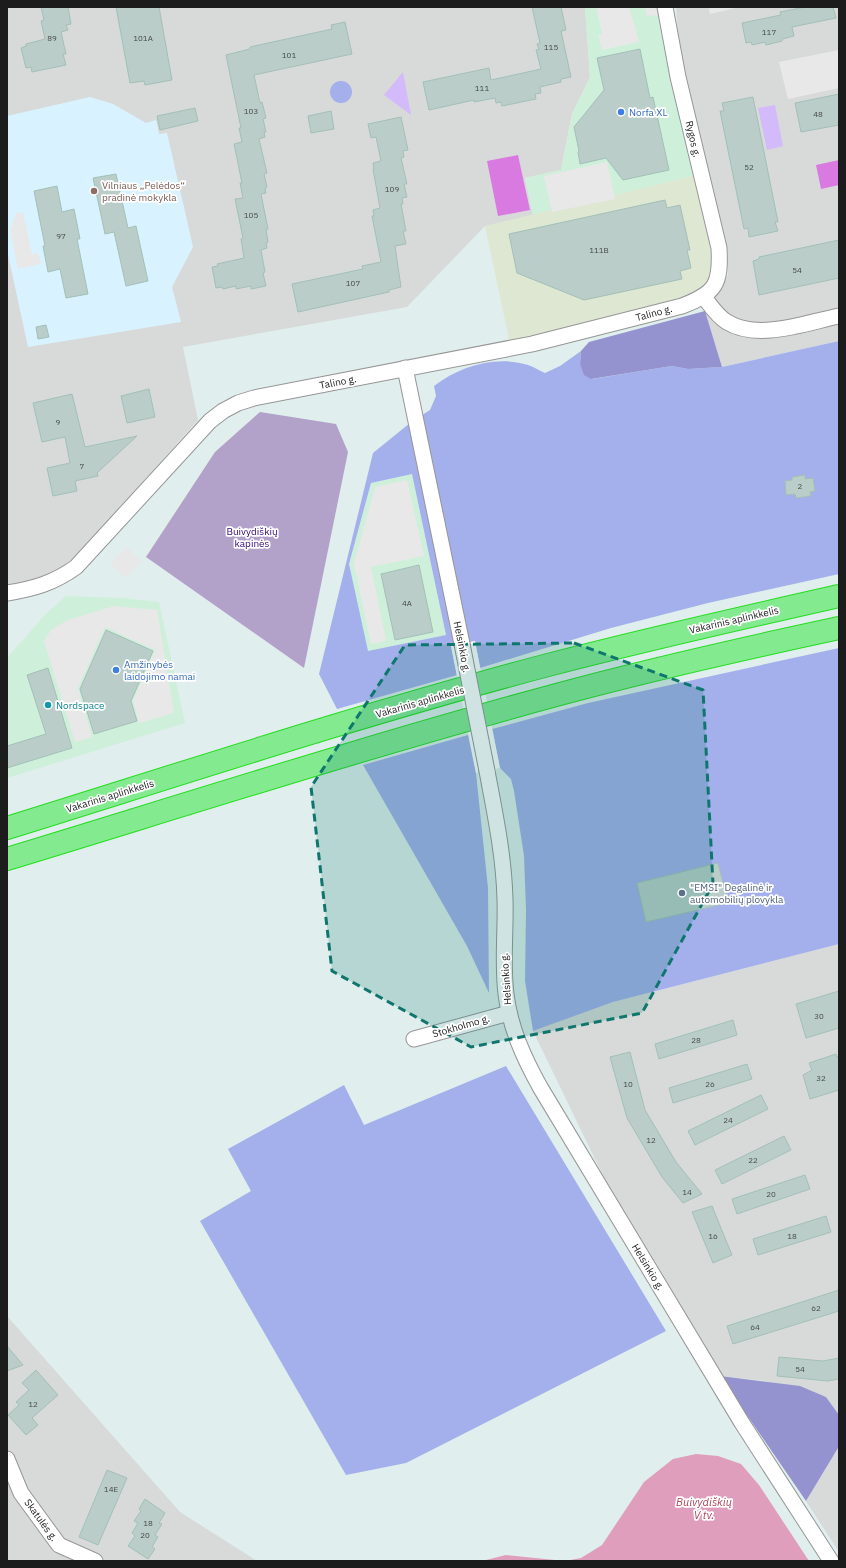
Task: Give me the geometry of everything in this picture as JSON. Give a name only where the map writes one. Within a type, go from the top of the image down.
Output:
[{"type":"highway","name":"Vakarinis aplinkkelis","points":[[7,828],[297,738],[524,672],[742,618],[839,596]]},
{"type":"highway","points":[[7,859],[310,766],[561,694],[766,644],[839,628]]},
{"type":"street","name":"Rygos g.","points":[[665,7],[678,77],[719,248],[720,270]]},
{"type":"street","name":"Talino g.","points":[[7,593],[43,586],[64,576],[76,567],[210,421],[223,411],[238,403],[254,398],[532,344],[682,306],[704,297],[715,286],[720,270]]},
{"type":"street","points":[[704,297],[715,311],[726,321],[742,329],[753,331],[776,329],[839,316]]},
{"type":"street","name":"Helsinkio g.","points":[[405,368],[462,644],[501,850],[505,900],[504,975],[509,1013],[520,1048],[540,1087],[742,1423],[831,1560]]},
{"type":"street","name":"Stokholmo g.","points":[[414,1039],[489,1017],[509,1013]]},
{"type":"street","name":"Skatulės g.","points":[[7,1459],[21,1493],[59,1545],[95,1561]]},
{"type":"highlighted area","points":[[574,643],[703,690],[713,884],[642,1013],[471,1047],[332,971],[311,787],[405,645]]},
{"type":"shaded area","points":[[7,7],[585,7],[590,77],[572,114],[561,170],[525,178],[533,215],[485,226],[407,307],[183,347],[198,420],[81,551],[56,572],[32,581],[7,585]]},
{"type":"shaded area","points":[[585,7],[657,7],[693,176],[533,215],[525,178],[561,170],[572,114],[590,77]]},
{"type":"shaded area","points":[[596,7],[629,7],[639,42],[602,50],[598,35],[602,34]]},
{"type":"shaded area","points":[[645,7],[657,7],[659,15],[647,16]]},
{"type":"shaded area","points":[[676,7],[839,7],[839,341],[722,367],[705,311],[718,294],[728,275],[728,255],[689,94],[678,37]]},
{"type":"shaded area","points":[[709,7],[740,7],[710,14]]},
{"type":"shaded area","points":[[839,50],[839,88],[788,99],[779,62]]},
{"type":"shaded area","points":[[403,72],[411,115],[384,95]]},
{"type":"shaded area","points":[[341,81],[349,84],[352,92],[349,100],[341,103],[333,100],[330,92],[333,84]]},
{"type":"shaded area","name":"Vilniaus „Pelėdos“ pradinė mokykla","points":[[90,97],[113,104],[146,123],[156,120],[159,134],[167,133],[193,247],[172,287],[181,322],[28,347],[7,250],[7,116]]},
{"type":"shaded area","points":[[775,105],[783,146],[767,150],[758,108]]},
{"type":"shaded area","points":[[518,155],[530,210],[498,216],[487,161]]},
{"type":"shaded area","points":[[839,160],[839,185],[821,189],[816,165]]},
{"type":"shaded area","points":[[607,162],[615,199],[552,212],[544,176]]},
{"type":"shaded area","points":[[693,176],[713,259],[714,269],[706,286],[692,296],[510,344],[485,226]]},
{"type":"shaded area","points":[[23,212],[32,254],[38,253],[41,264],[18,269],[10,231],[16,213]]},
{"type":"shaded area","points":[[705,311],[722,367],[688,369],[672,366],[591,379],[584,375],[580,364],[581,351],[589,342]]},
{"type":"shaded area","points":[[839,341],[839,574],[708,603],[611,628],[480,668],[475,642],[451,646],[457,675],[337,709],[319,674],[373,453],[410,423],[430,410],[436,396],[434,386],[455,373],[479,364],[491,362],[516,362],[528,365],[545,373],[560,366],[581,351],[580,364],[592,379],[672,366],[688,369],[722,367]],"holes":[[[412,474],[446,635],[368,651],[349,564],[371,483]]]},
{"type":"shaded area","points":[[412,474],[446,635],[367,652],[349,564],[371,483]]},
{"type":"shaded area","points":[[407,480],[424,556],[371,567],[386,641],[371,644],[354,564],[375,487]]},
{"type":"shaded area","points":[[126,547],[142,561],[126,578],[110,564]]},
{"type":"shaded area","points":[[66,596],[121,598],[159,602],[185,723],[7,778],[7,658],[45,615]]},
{"type":"shaded area","points":[[114,606],[157,610],[174,713],[139,723],[133,701],[155,650],[105,627],[78,688],[92,737],[75,742],[44,641],[51,630],[68,620]]},
{"type":"shaded area","points":[[839,648],[839,944],[613,1002],[533,1031],[525,981],[526,910],[524,856],[511,779],[500,768],[492,729],[588,703]]},
{"type":"shaded area","points":[[468,735],[476,773],[488,888],[489,993],[467,946],[363,765]]},
{"type":"shaded area","points":[[839,944],[839,1415],[826,1397],[766,1381],[720,1376],[608,1186],[533,1031],[613,1002]]},
{"type":"shaded area","points":[[506,1066],[666,1331],[406,1463],[346,1475],[200,1221],[251,1191],[228,1149],[344,1085],[364,1125]]},
{"type":"shaded area","points":[[7,1316],[180,1512],[257,1561],[7,1561]]},
{"type":"shaded area","points":[[720,1376],[800,1386],[826,1397],[839,1415],[838,1448],[806,1501]]},
{"type":"shaded area","points":[[839,1435],[839,1552],[806,1501],[838,1448]]},
{"type":"green space","name":"Buivydiškių kapinės","points":[[260,412],[336,424],[348,452],[304,668],[146,557],[215,452]]},
{"type":"water","name":"Buivydiškių V tv.","points":[[696,1454],[718,1456],[741,1464],[759,1485],[809,1561],[565,1561],[581,1558],[602,1545],[644,1482],[673,1459]]},
{"type":"water","points":[[506,1555],[565,1561],[482,1561]]},
{"type":"pier","points":[[475,641],[500,768],[476,773],[451,646]]},
{"type":"building","points":[[41,7],[68,7],[71,24],[66,25],[68,30],[61,32],[66,54],[63,54],[66,65],[32,72],[31,67],[26,68],[21,48],[26,46],[26,44],[45,39],[41,21],[44,20]]},
{"type":"building","points":[[116,7],[159,7],[172,80],[145,85],[144,81],[130,83]]},
{"type":"building","points":[[532,7],[561,7],[566,30],[561,31],[571,77],[561,79],[561,82],[540,87],[541,93],[535,94],[536,99],[502,106],[501,102],[496,103],[495,98],[474,102],[474,100],[429,110],[423,82],[489,68],[491,80],[541,69],[536,50],[539,49],[537,44],[540,43]]},
{"type":"building","points":[[805,7],[833,7],[836,18],[792,27],[794,36],[782,39],[782,41],[766,45],[765,42],[752,45],[751,42],[746,43],[742,23],[781,15],[780,12]]},
{"type":"building","points":[[345,22],[352,54],[254,75],[260,103],[262,102],[266,118],[263,119],[266,132],[264,132],[265,137],[259,139],[267,173],[264,174],[267,187],[265,188],[266,193],[261,194],[268,229],[266,229],[268,242],[266,243],[267,248],[261,250],[266,286],[251,289],[251,286],[236,289],[236,286],[223,289],[222,287],[216,288],[212,267],[218,266],[217,264],[244,258],[241,239],[243,238],[235,199],[243,198],[240,183],[242,183],[234,144],[242,142],[239,128],[241,128],[226,55],[250,49],[250,47],[332,29],[331,25]]},
{"type":"building","name":"Norfa XL","points":[[640,49],[650,98],[653,97],[669,170],[623,180],[606,158],[580,164],[574,127],[604,90],[597,58]]},
{"type":"building","points":[[839,94],[839,125],[801,132],[795,103]]},
{"type":"building","points":[[753,97],[778,222],[775,222],[778,231],[749,237],[748,228],[744,229],[720,111],[724,111],[722,103]]},
{"type":"building","points":[[195,108],[198,121],[160,130],[157,116]]},
{"type":"building","points":[[331,111],[334,129],[311,133],[308,116]]},
{"type":"building","points":[[401,117],[408,150],[403,151],[404,157],[401,158],[407,184],[404,184],[407,197],[402,198],[403,204],[401,204],[406,231],[403,231],[406,244],[395,246],[401,287],[389,290],[389,292],[298,312],[292,284],[363,269],[362,266],[381,262],[372,216],[374,216],[373,210],[380,208],[373,163],[381,161],[376,137],[371,138],[368,124]]},
{"type":"building","points":[[116,174],[128,228],[136,226],[148,281],[126,286],[114,232],[105,234],[93,178]]},
{"type":"building","points":[[57,186],[62,212],[74,209],[80,239],[77,239],[88,294],[66,298],[60,269],[48,272],[43,246],[45,246],[34,191]]},
{"type":"building","points":[[665,200],[667,208],[680,205],[690,250],[687,250],[691,268],[680,271],[682,279],[584,300],[517,273],[509,234]]},
{"type":"building","points":[[839,240],[839,278],[759,295],[753,261],[759,259],[759,257]]},
{"type":"building","points":[[46,325],[49,337],[38,339],[36,327]]},
{"type":"building","points":[[149,389],[155,417],[127,423],[121,396]]},
{"type":"building","points":[[72,394],[85,447],[137,436],[97,473],[98,476],[75,481],[77,491],[53,496],[47,468],[70,463],[65,437],[42,442],[33,403]]},
{"type":"building","points":[[805,475],[805,479],[813,478],[815,491],[810,492],[811,496],[796,498],[795,494],[786,495],[785,481],[792,480],[792,477]]},
{"type":"building","points":[[419,565],[433,632],[395,640],[381,574]]},
{"type":"building","name":"Amžinybės laidojimo namai","points":[[106,630],[153,651],[131,701],[137,721],[94,734],[80,689]]},
{"type":"building","name":"Nordspace","points":[[48,668],[72,748],[7,768],[7,746],[46,734],[27,675]]},
{"type":"building","name":"\"EMSI\" Degalinė ir automobilių plovykla","points":[[718,863],[728,903],[646,922],[637,883]]},
{"type":"building","points":[[839,991],[839,1028],[806,1038],[796,1004]]},
{"type":"building","points":[[733,1020],[737,1035],[659,1059],[655,1044]]},
{"type":"building","points":[[630,1052],[645,1110],[676,1162],[702,1194],[683,1203],[662,1177],[627,1118],[610,1057]]},
{"type":"building","points":[[836,1054],[837,1057],[839,1056],[839,1090],[810,1099],[803,1075],[812,1070],[809,1063]]},
{"type":"building","points":[[747,1064],[752,1079],[673,1103],[669,1088]]},
{"type":"building","points":[[761,1095],[768,1109],[695,1145],[688,1131]]},
{"type":"building","points":[[784,1136],[791,1150],[722,1184],[715,1170]]},
{"type":"building","points":[[805,1175],[810,1189],[737,1214],[732,1199]]},
{"type":"building","points":[[712,1206],[732,1255],[713,1263],[692,1212]]},
{"type":"building","points":[[826,1216],[831,1232],[758,1255],[753,1239]]},
{"type":"building","points":[[839,1290],[839,1311],[733,1344],[727,1326]]},
{"type":"building","points":[[7,1346],[23,1365],[7,1371]]},
{"type":"building","points":[[779,1357],[823,1361],[839,1358],[839,1379],[828,1381],[777,1376]]},
{"type":"building","points":[[36,1370],[58,1395],[32,1418],[38,1425],[26,1435],[8,1415],[19,1405],[16,1402],[29,1390],[22,1383]]},
{"type":"building","points":[[107,1470],[127,1478],[98,1545],[79,1537]]},
{"type":"building","points":[[145,1499],[165,1513],[159,1523],[162,1524],[155,1535],[158,1537],[152,1547],[155,1549],[148,1559],[128,1546],[135,1536],[132,1533],[138,1523],[134,1521],[141,1511],[139,1509]]},
{"type":"place","name":"Norfa XL","points":[[621,112]]},
{"type":"place","name":"Vilniaus „Pelėdos“ pradinė mokykla","points":[[94,191]]},
{"type":"place","name":"Amžinybės laidojimo namai","points":[[116,670]]},
{"type":"place","name":"Nordspace","points":[[48,705]]},
{"type":"place","name":"\"EMSI\" Degalinė ir automobilių plovykla","points":[[682,893]]}]
